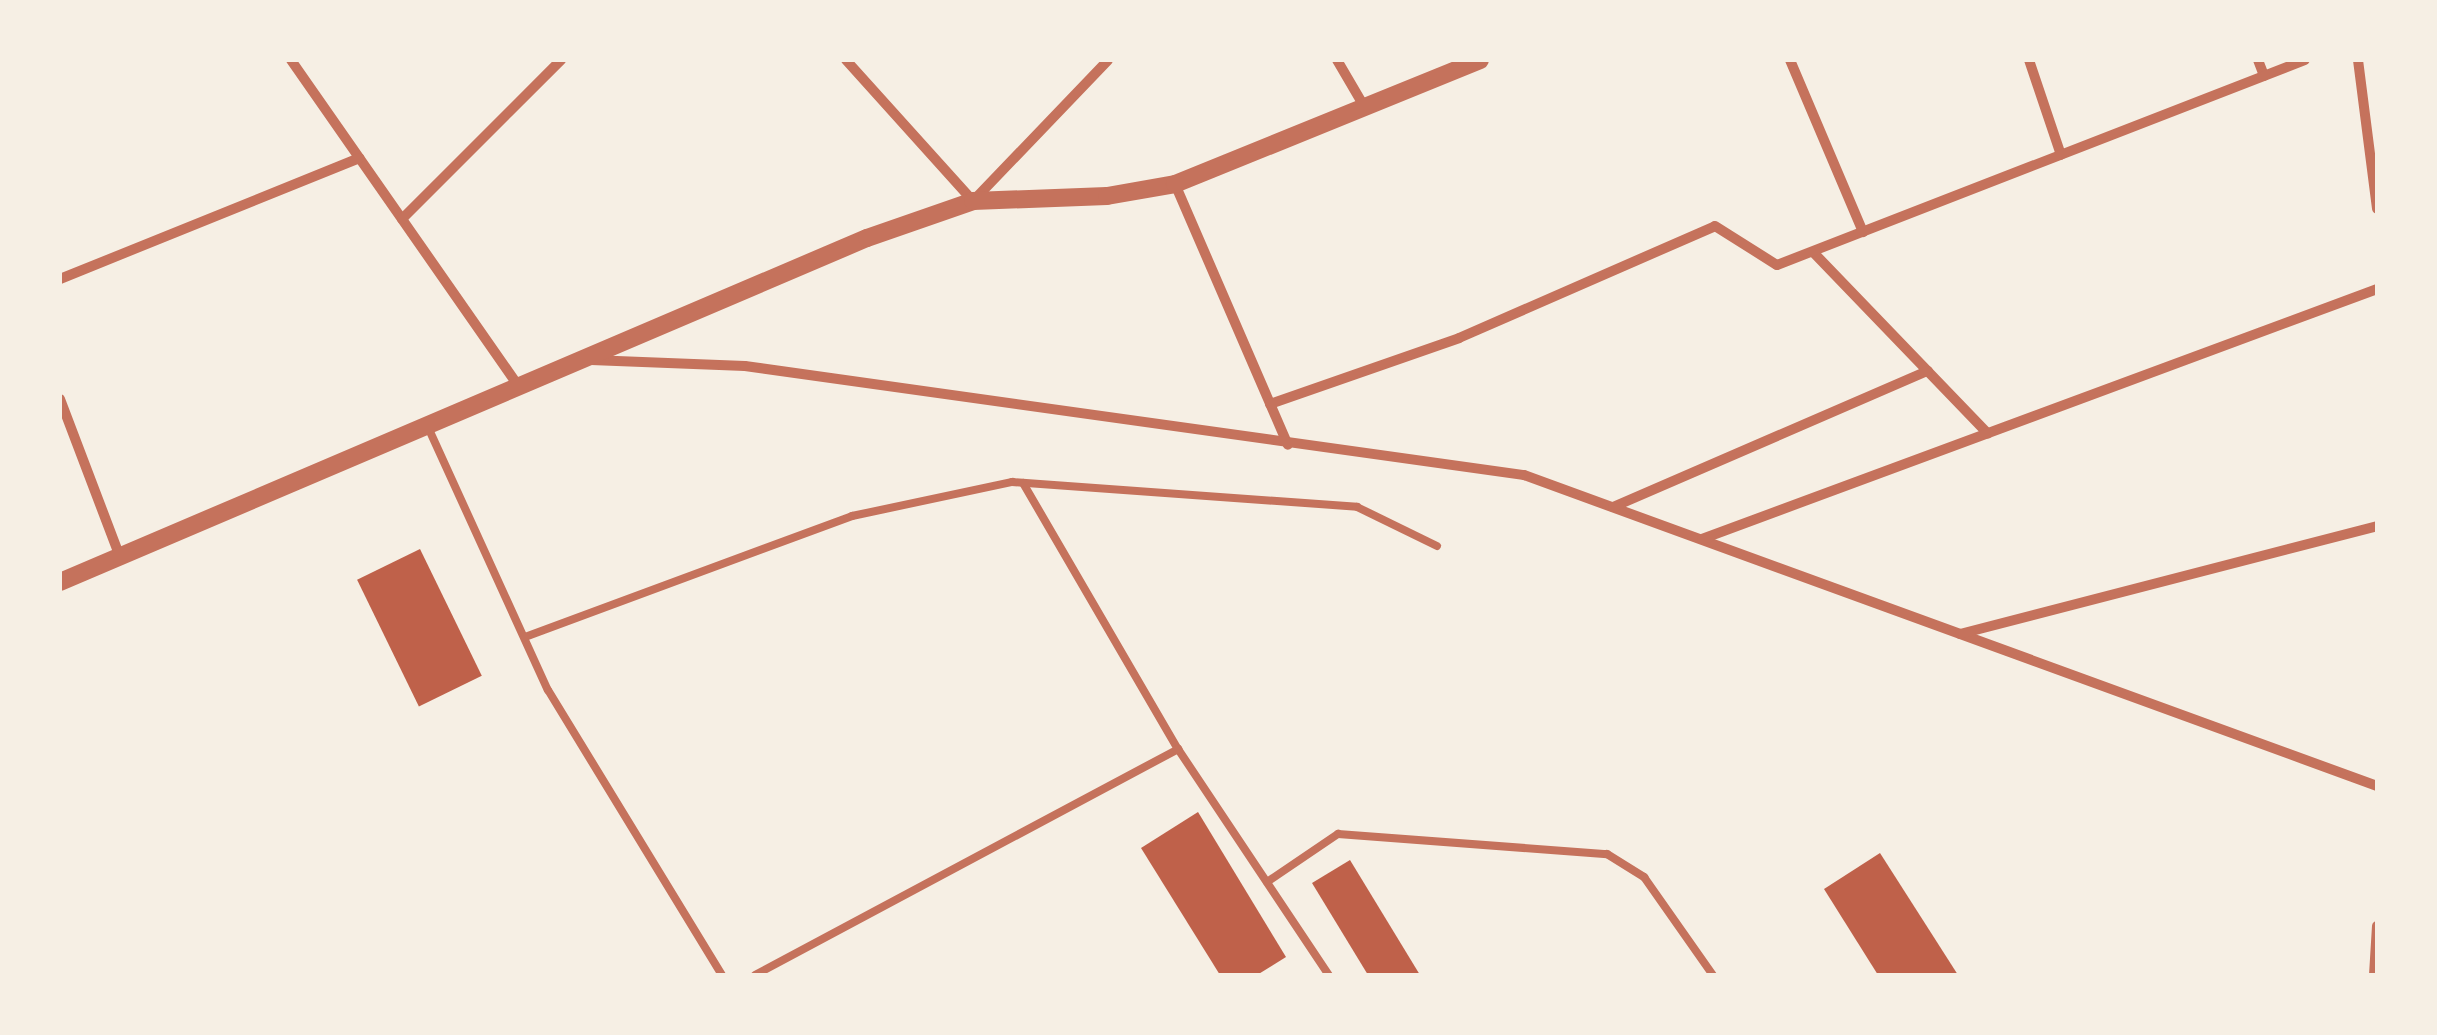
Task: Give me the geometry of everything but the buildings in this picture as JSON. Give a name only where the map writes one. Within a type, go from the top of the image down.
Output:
[{"type":"street","points":[[291,60],[518,386]]},
{"type":"street","points":[[402,219],[561,60]]},
{"type":"street","points":[[846,60],[973,201]]},
{"type":"street","points":[[973,201],[1108,60]]},
{"type":"street","points":[[1337,60],[1365,108]]},
{"type":"street","points":[[60,582],[580,359],[973,201],[1108,196],[1175,184],[1480,60]]},
{"type":"street","points":[[1790,60],[1864,232]]},
{"type":"street","points":[[2029,60],[2061,155]]},
{"type":"street","points":[[2258,60],[2264,76]]},
{"type":"street","points":[[1270,404],[1458,338],[1715,226],[1777,265],[2305,60]]},
{"type":"street","points":[[2358,60],[2377,209]]},
{"type":"street","points":[[60,279],[360,158]]},
{"type":"street","points":[[1175,184],[1288,444]]},
{"type":"street","points":[[1813,252],[1988,434]]},
{"type":"street","points":[[1701,539],[2377,289]]},
{"type":"street","points":[[580,359],[745,366],[1524,475],[2377,786]]},
{"type":"street","points":[[1612,507],[1928,372]]},
{"type":"street","points":[[60,399],[120,556]]},
{"type":"street","points":[[1959,634],[2377,526]]},
{"type":"street","points":[[2374,975],[2377,926]]},
{"type":"lane","points":[[427,425],[548,690],[722,975]]},
{"type":"lane","points":[[525,637],[852,516],[1023,483],[1356,507],[1436,546]]},
{"type":"lane","points":[[1023,483],[1178,749],[1329,975]]},
{"type":"lane","points":[[755,975],[1178,749]]},
{"type":"lane","points":[[1267,882],[1338,834],[1607,854],[1644,877],[1713,975]]}]
